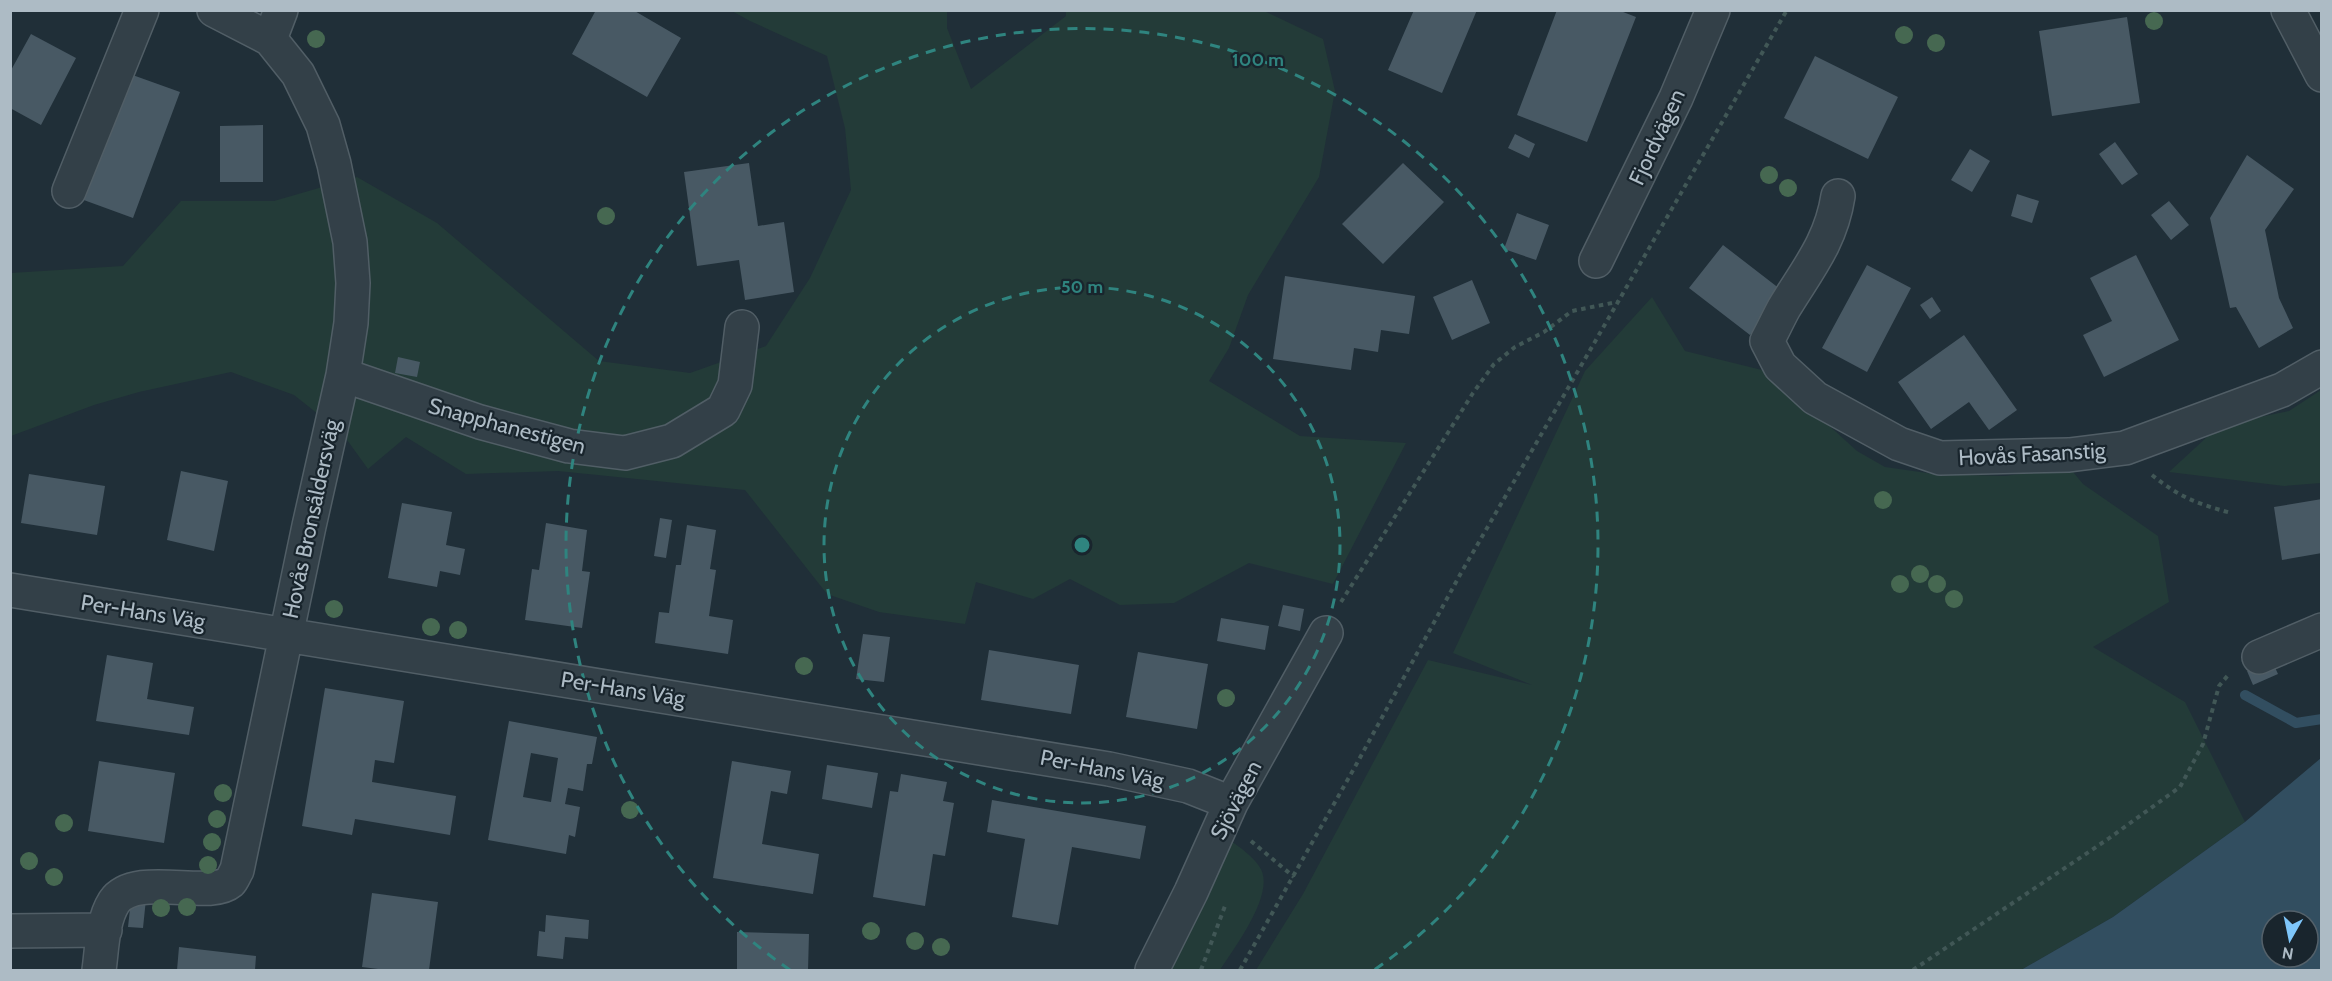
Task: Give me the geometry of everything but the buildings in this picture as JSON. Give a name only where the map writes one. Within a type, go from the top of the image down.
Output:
[{"type":"street","points":[[69,191],[142,10]]},
{"type":"street","name":"Hovås Bronsåldersväg","points":[[99,970],[109,912],[115,901],[127,890],[173,886],[216,887],[230,882],[237,870],[285,635],[343,375],[351,323],[353,283],[350,242],[344,207],[323,125],[276,25],[214,10]]},
{"type":"street","name":"Fjordvägen","points":[[1596,261],[1665,119],[1713,10]]},
{"type":"street","points":[[2288,10],[2322,75]]},
{"type":"street","name":"Hovås Fasanstig","points":[[1838,196],[1835,217],[1824,244],[1767,341],[1780,366],[1815,398],[1899,444],[1940,458],[2069,454],[2125,448],[2282,390],[2322,367]]},
{"type":"street","name":"Snapphanestigen","points":[[343,375],[480,422],[569,446],[625,453],[672,441],[723,410],[735,385],[742,327]]},
{"type":"street","name":"Per-Hans Väg","points":[[10,590],[1109,769],[1188,786],[1232,803]]},
{"type":"street","points":[[2259,657],[2322,630]]},
{"type":"street","name":"Sjövägen","points":[[1152,970],[1232,803],[1326,633]]},
{"type":"street","points":[[10,931],[105,930]]},
{"type":"path","points":[[1240,970],[1294,877],[1461,573],[1787,10]]},
{"type":"path","points":[[1326,633],[1336,610],[1473,393],[1494,364],[1515,347],[1544,332],[1572,311],[1618,302]]},
{"type":"path","points":[[2125,448],[2146,470],[2169,488],[2197,504],[2231,513]]},
{"type":"path","points":[[1912,970],[2108,839],[2180,787],[2203,744],[2219,686],[2234,668],[2259,657]]},
{"type":"path","points":[[1244,834],[1294,877]]},
{"type":"green space","points":[[1262,10],[1323,39],[1335,91],[1319,177],[1248,295],[1229,348],[1209,381],[1300,436],[1406,443],[1333,584],[1249,563],[1174,603],[1120,605],[1070,579],[1033,599],[976,582],[965,624],[879,612],[827,594],[745,490],[558,471],[466,474],[406,437],[368,469],[342,433],[294,395],[231,372],[139,392],[94,405],[11,436],[11,273],[123,266],[181,201],[274,201],[357,177],[437,223],[599,361],[690,373],[766,346],[810,278],[851,190],[845,128],[827,56],[732,11],[947,11],[947,28],[971,89],[1066,16],[1066,11]]},
{"type":"green space","points":[[1652,297],[1685,351],[1770,372],[1857,451],[1885,467],[1934,474],[2005,476],[2069,467],[2083,484],[2158,536],[2169,602],[2093,647],[2185,702],[2245,822],[2113,917],[2021,970],[1256,970],[1303,894],[1428,660],[1532,685],[1453,653],[1585,371]]},
{"type":"green space","points":[[2321,390],[2321,483],[2284,486],[2169,472],[2220,425],[2289,411]]},
{"type":"green space","points":[[1231,841],[1253,859],[1259,866],[1263,877],[1263,890],[1252,919],[1220,970],[1166,970]]},
{"type":"water","points":[[2321,758],[2321,970],[2021,970],[2113,917],[2245,822]]},
{"type":"waterway","points":[[2245,695],[2296,723],[2322,719]]}]
